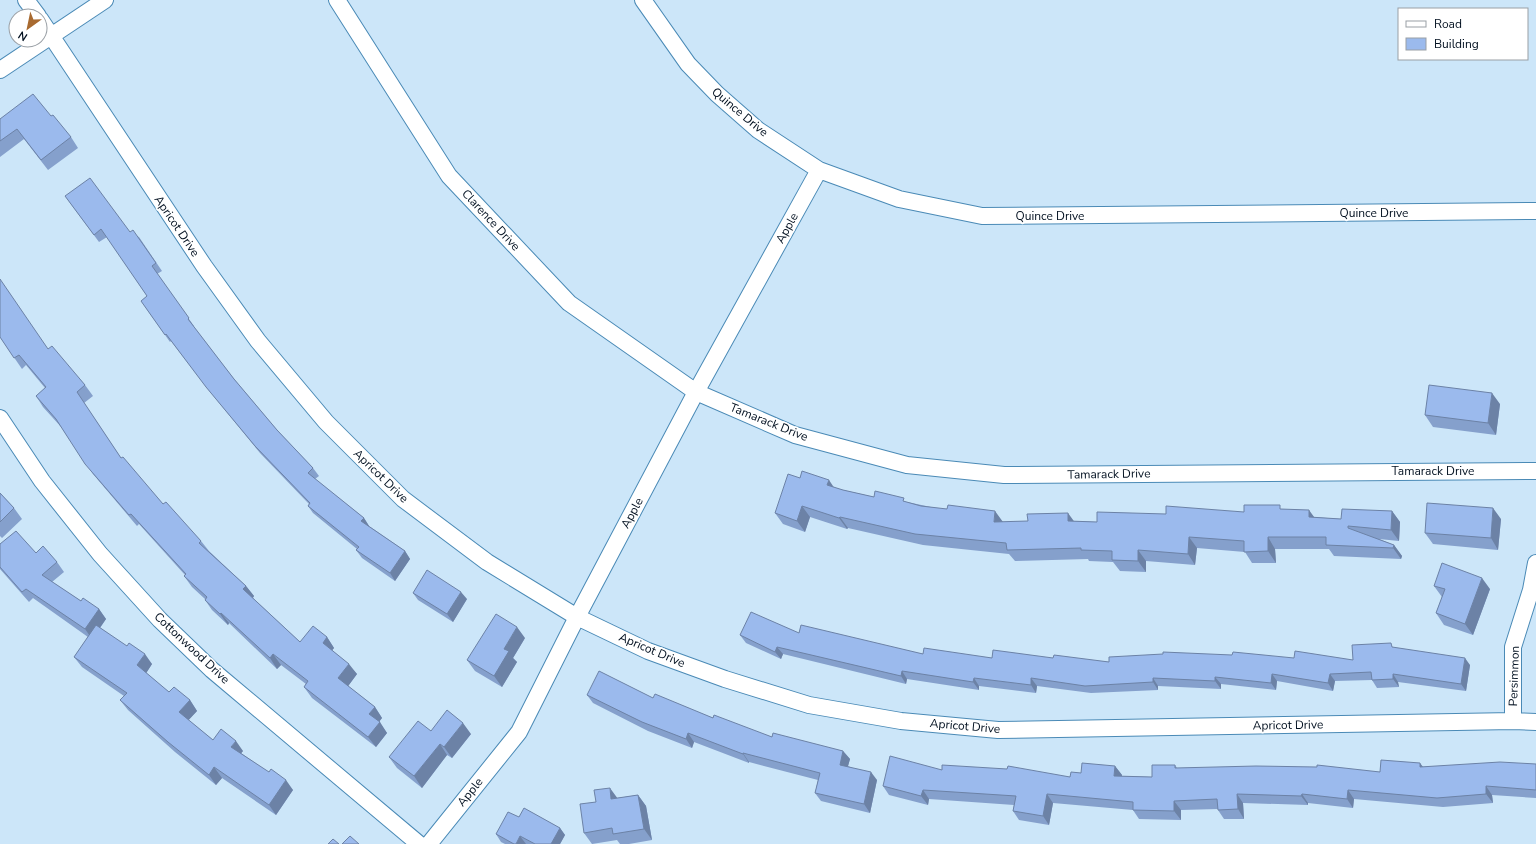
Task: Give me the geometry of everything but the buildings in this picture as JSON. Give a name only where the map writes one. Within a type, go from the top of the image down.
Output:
[{"type":"street","points":[[0,70],[104,0]]},
{"type":"street","name":"Clarence Drive","points":[[337,0],[449,176],[569,303],[696,392]]},
{"type":"street","name":"Quince Drive","points":[[643,0],[688,64],[716,94],[758,130],[819,170],[899,199],[982,216],[1536,211]]},
{"type":"street","name":"Apricot Drive","points":[[48,30],[204,266],[258,341],[326,422],[403,499],[487,562],[577,617],[648,651],[725,679],[809,705],[901,721],[998,730],[1513,721],[1536,722]]},
{"type":"street","name":"Apple","points":[[429,844],[519,732],[577,617],[696,392],[819,170]]},
{"type":"street","name":"Tamarack Drive","points":[[696,392],[795,435],[907,465],[1004,475],[1536,470]]},
{"type":"street","name":"Cottonwood Drive","points":[[0,418],[42,481],[100,554],[160,620],[212,670],[419,844]]},
{"type":"street","name":"Persimmon","points":[[1513,721],[1513,647],[1531,590],[1536,563]]}]
